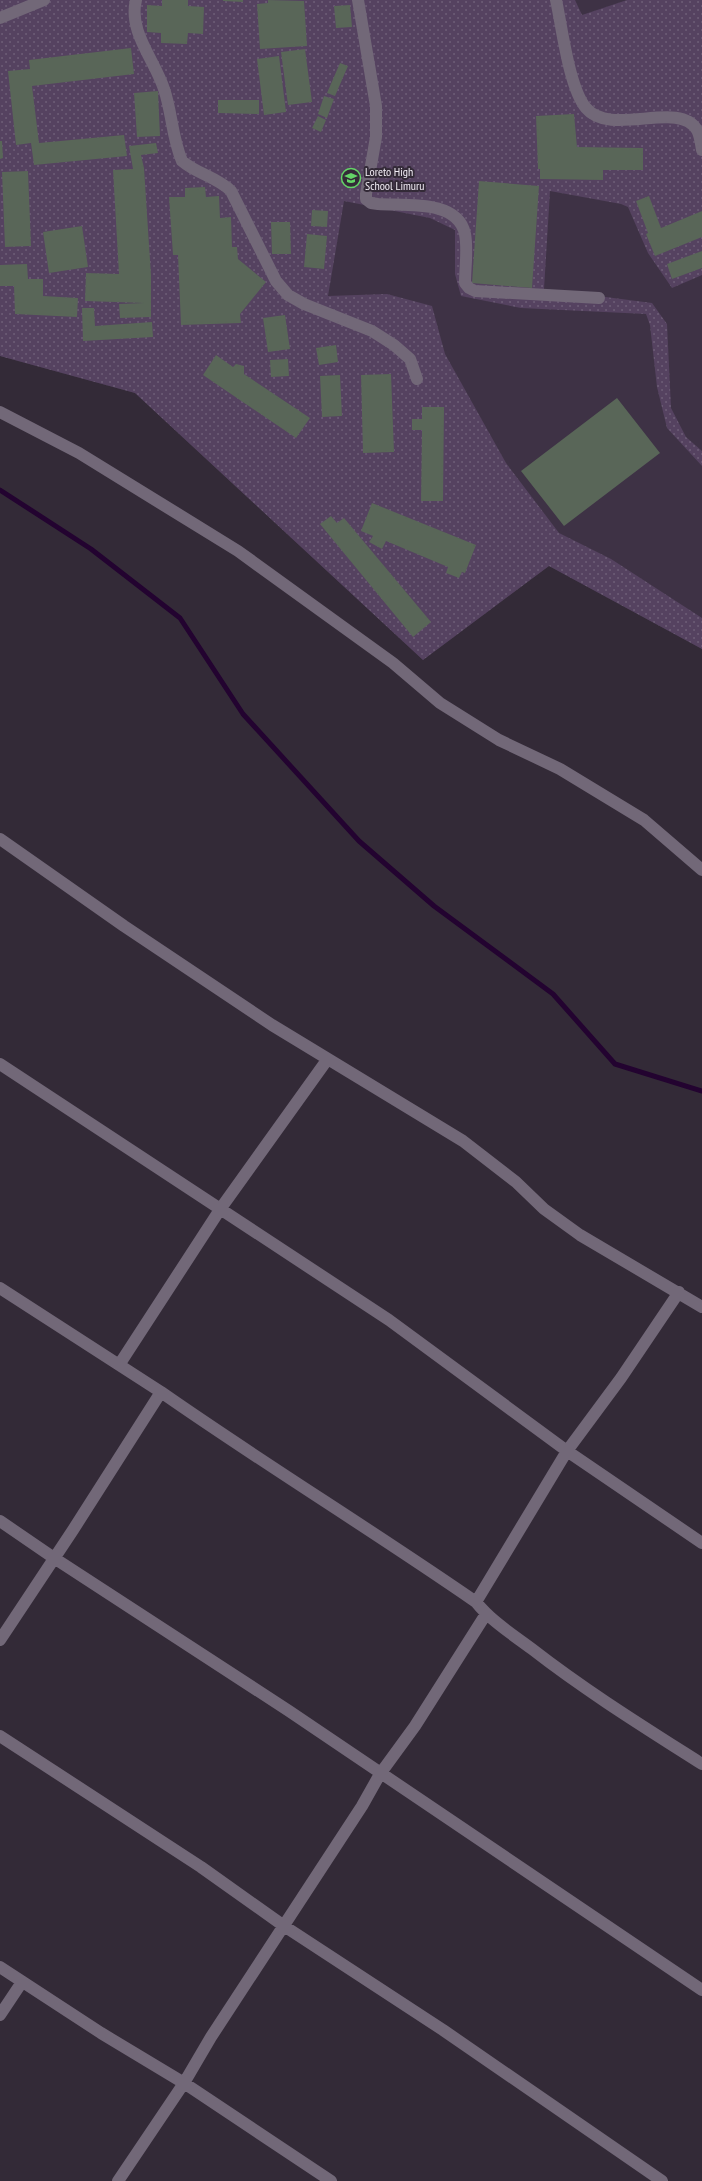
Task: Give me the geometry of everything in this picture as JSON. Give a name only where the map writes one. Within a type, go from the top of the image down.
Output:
[{"type":"street","points":[[0,18],[44,0]]},
{"type":"street","points":[[136,0],[135,19],[137,30],[164,88],[182,160],[188,166],[221,182],[231,191],[276,281],[288,295],[304,304],[372,331],[394,345],[410,359],[417,379]]},
{"type":"street","points":[[358,0],[376,106],[376,136],[366,199],[378,204],[436,208],[456,217],[462,225],[465,235],[465,283],[469,288],[475,291],[599,298]]},
{"type":"street","points":[[556,0],[576,91],[586,108],[598,117],[618,120],[674,118],[685,120],[697,130],[702,150]]},
{"type":"street","points":[[0,412],[79,453],[238,551],[393,663],[440,703],[499,740],[560,769],[644,820],[702,870]]},
{"type":"street","points":[[0,839],[124,926],[327,1060],[463,1141],[516,1182],[544,1210],[580,1235],[702,1306]]},
{"type":"street","points":[[119,1364],[221,1208],[327,1060]]},
{"type":"street","points":[[0,1064],[221,1208],[389,1320],[567,1451],[702,1543]]},
{"type":"street","points":[[0,1288],[119,1364],[208,1425],[397,1547],[476,1602],[486,1614],[547,1661],[619,1711],[702,1764]]},
{"type":"street","points":[[476,1602],[567,1451],[620,1378],[679,1292]]},
{"type":"street","points":[[0,1640],[161,1392]]},
{"type":"street","points":[[0,1521],[289,1712],[702,1990]]},
{"type":"street","points":[[118,2181],[184,2083],[211,2037],[362,1806],[380,1774],[415,1726],[486,1614]]},
{"type":"street","points":[[0,1736],[200,1867],[284,1926],[443,2030],[662,2181]]},
{"type":"street","points":[[0,1967],[184,2083],[331,2181]]},
{"type":"street","points":[[0,2015],[22,1982]]},
{"type":"shaded area","name":"Loreto High School Limuru","points":[[0,0],[702,0],[702,649],[549,566],[423,660],[135,393],[0,356]]},
{"type":"shaded area","name":"Loreto High School Limuru","points":[[0,0],[575,0],[582,15],[627,0],[702,0],[702,275],[672,288],[648,253],[628,207],[621,204],[550,191],[544,289],[652,303],[667,324],[671,408],[686,437],[702,451],[702,466],[667,428],[657,387],[650,325],[646,314],[521,308],[461,296],[455,274],[455,230],[430,218],[344,201],[328,296],[387,294],[432,306],[445,354],[506,463],[559,533],[611,559],[702,618],[702,649],[549,566],[423,660],[135,393],[0,356]]},
{"type":"building","points":[[162,0],[188,0],[188,6],[204,7],[203,34],[188,33],[187,44],[161,43],[161,33],[147,32],[147,5],[162,6]]},
{"type":"building","points":[[243,0],[243,2],[223,1]]},
{"type":"building","points":[[268,0],[304,1],[307,46],[260,49],[257,4],[268,3]]},
{"type":"building","points":[[350,5],[352,27],[336,28],[334,6]]},
{"type":"building","points":[[131,48],[134,74],[32,86],[39,143],[124,135],[127,156],[34,165],[31,143],[16,145],[8,71],[30,69],[29,60]]},
{"type":"building","points":[[305,49],[312,102],[288,105],[281,52]]},
{"type":"building","points":[[279,56],[286,112],[264,115],[257,59]]},
{"type":"building","points":[[340,63],[348,66],[335,96],[327,93]]},
{"type":"building","points":[[158,91],[160,136],[137,137],[134,93]]},
{"type":"building","points":[[324,96],[334,99],[327,118],[318,114]]},
{"type":"building","points":[[218,100],[259,100],[259,114],[218,113]]},
{"type":"building","points":[[574,114],[577,147],[643,148],[643,170],[603,170],[603,180],[540,179],[540,169],[538,169],[536,116]]},
{"type":"building","points":[[318,116],[326,120],[321,132],[312,128]]},
{"type":"building","points":[[0,141],[2,141],[3,158],[0,159]]},
{"type":"building","points":[[156,143],[158,153],[141,155],[144,168],[151,275],[151,317],[120,318],[119,304],[144,303],[85,301],[86,273],[119,274],[113,170],[133,169],[129,146]]},
{"type":"building","points":[[28,171],[31,246],[5,247],[2,172]]},
{"type":"building","points":[[479,181],[539,186],[532,288],[472,283]]},
{"type":"building","points":[[205,187],[206,197],[219,196],[220,218],[231,217],[232,247],[237,247],[238,259],[266,282],[240,314],[241,323],[181,325],[178,255],[173,255],[169,197],[185,197],[185,188]]},
{"type":"building","points":[[649,196],[661,228],[702,211],[702,237],[655,256],[646,234],[648,233],[636,201]]},
{"type":"building","points":[[312,210],[328,211],[327,227],[311,226]]},
{"type":"building","points":[[271,222],[290,222],[291,254],[272,254]]},
{"type":"building","points":[[82,226],[88,267],[49,273],[43,232]]},
{"type":"building","points":[[307,234],[327,236],[324,269],[304,267]]},
{"type":"building","points":[[702,251],[702,268],[672,279],[667,264]]},
{"type":"building","points":[[27,264],[28,279],[43,279],[43,296],[78,298],[77,317],[15,314],[14,286],[0,286],[0,265]]},
{"type":"building","points":[[82,308],[94,308],[95,326],[152,322],[153,337],[83,341]]},
{"type":"building","points":[[285,315],[290,349],[268,352],[263,318]]},
{"type":"building","points":[[336,345],[338,362],[319,365],[316,348]]},
{"type":"building","points":[[216,355],[233,367],[236,364],[244,366],[244,374],[310,418],[296,438],[203,375]]},
{"type":"building","points":[[288,359],[289,376],[271,377],[270,360]]},
{"type":"building","points":[[391,374],[394,452],[363,453],[361,375]]},
{"type":"building","points":[[340,375],[342,416],[322,417],[320,376]]},
{"type":"building","points":[[617,398],[660,453],[564,526],[521,471]]},
{"type":"building","points":[[422,407],[444,407],[443,501],[421,501],[422,430],[412,430],[412,419],[422,419]]},
{"type":"building","points":[[372,503],[476,545],[465,573],[462,572],[459,578],[446,573],[448,567],[386,541],[382,549],[369,542],[373,536],[361,531]]},
{"type":"building","points":[[331,516],[337,523],[344,518],[431,622],[413,637],[320,524]]},
{"type":"waterway","points":[[0,490],[91,549],[180,618],[243,714],[359,841],[434,906],[553,994],[615,1064],[702,1091]]},
{"type":"place","name":"Loreto High School Limuru","points":[[351,178]]}]
